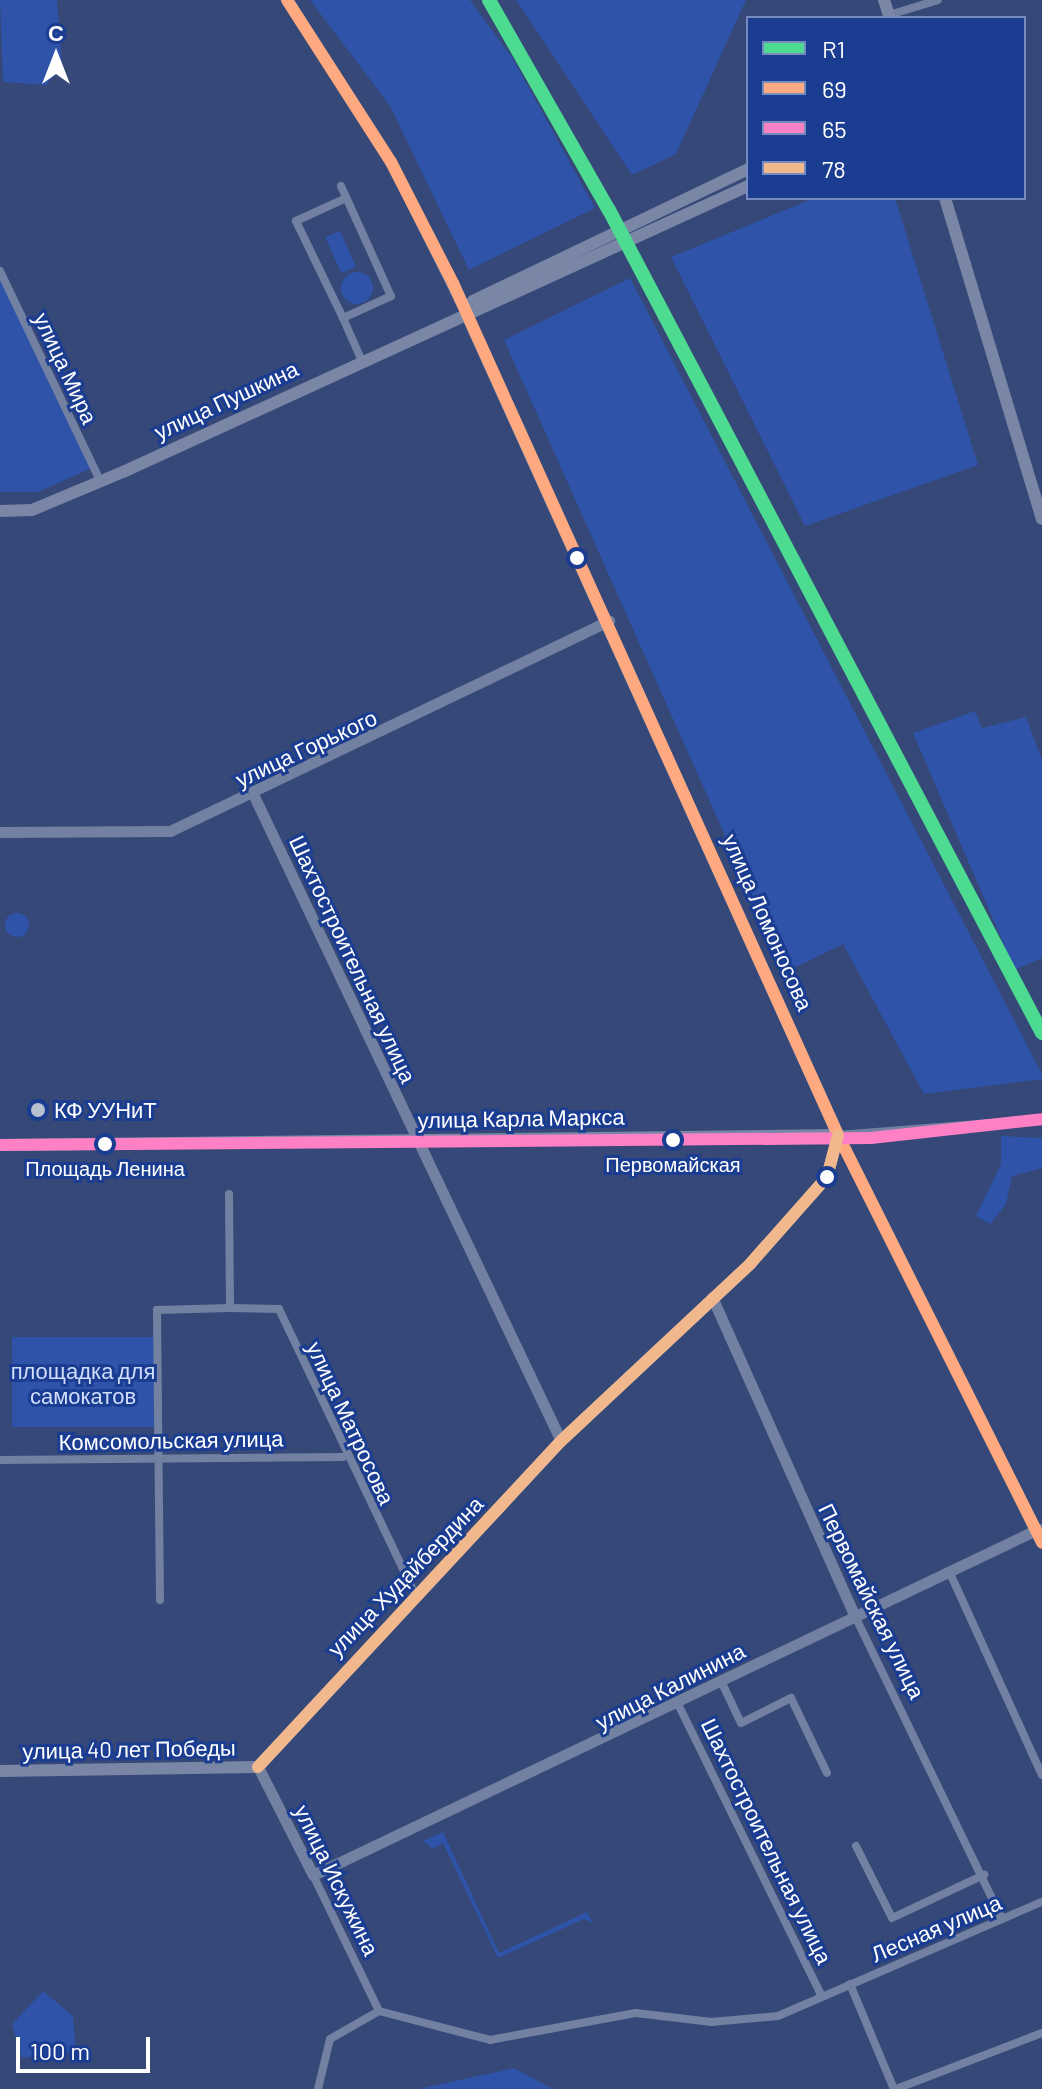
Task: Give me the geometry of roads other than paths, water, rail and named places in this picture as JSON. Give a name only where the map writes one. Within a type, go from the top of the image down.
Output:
[{"type":"main road","name":"улица Пушкина","points":[[466,313],[473,301],[746,170]]},
{"type":"main road","name":"улица Пушкина","points":[[0,511],[32,510],[466,313],[485,312],[746,187]]},
{"type":"main road","points":[[946,200],[1042,519]]},
{"type":"main road","name":"улица Ломоносова","points":[[466,313],[609,621],[838,1135]]},
{"type":"main road","name":"улица Карла Маркса","points":[[0,1145],[838,1135]]},
{"type":"main road","name":"улица Худайбердина","points":[[258,1767],[415,1594],[561,1441],[712,1297],[827,1177],[838,1135]]},
{"type":"main road","name":"улица 40 лет Победы","points":[[0,1771],[258,1767]]},
{"type":"street","points":[[287,0],[391,162],[466,313]]},
{"type":"street","points":[[892,16],[938,0]]},
{"type":"street","points":[[341,186],[391,296],[343,318]]},
{"type":"street","points":[[346,198],[296,221],[362,361]]},
{"type":"street","name":"улица Мира","points":[[0,271],[99,479]]},
{"type":"street","name":"улица Горького","points":[[0,832],[170,831],[254,796],[609,621]]},
{"type":"street","name":"Шахтостроительная улица","points":[[254,796],[561,1441]]},
{"type":"street","name":"улица Карла Маркса","points":[[838,1135],[1042,1119]]},
{"type":"street","name":"улица Ломоносова","points":[[838,1135],[1039,1529],[1042,1543]]},
{"type":"street","points":[[229,1194],[230,1308]]},
{"type":"street","name":"Первомайская улица","points":[[712,1297],[855,1616],[984,1875],[1002,1919]]},
{"type":"street","name":"улица Матросова","points":[[158,1458],[157,1310],[279,1309],[343,1457],[415,1594]]},
{"type":"street","name":"Комсомольская улица","points":[[0,1460],[343,1457]]},
{"type":"street","points":[[158,1458],[160,1600]]},
{"type":"street","name":"улица Калинина","points":[[313,1875],[678,1704],[1039,1529]]},
{"type":"street","points":[[949,1571],[1042,1775]]},
{"type":"street","points":[[722,1683],[741,1723],[791,1698],[827,1773]]},
{"type":"street","name":"Шахтостроительная улица","points":[[678,1704],[821,1995]]},
{"type":"street","name":"улица Искужина","points":[[258,1767],[379,2011]]},
{"type":"street","points":[[856,1846],[892,1918],[984,1875]]},
{"type":"street","name":"Лесная улица","points":[[379,2011],[490,2040],[636,2013],[711,2022],[778,2016],[1042,1902]]},
{"type":"street","points":[[850,1984],[895,2089],[1042,2033]]},
{"type":"street","points":[[318,2089],[330,2039],[379,2011]]},
{"type":"place","name":"КФ УУНиТ","points":[[38,1110]]},
{"type":"place","name":"Первомайская","points":[[673,1140]]},
{"type":"place","name":"Площадь Ленина","points":[[105,1144]]},
{"type":"park label","name":"площадка для самокатов","points":[[83,1382]]}]
